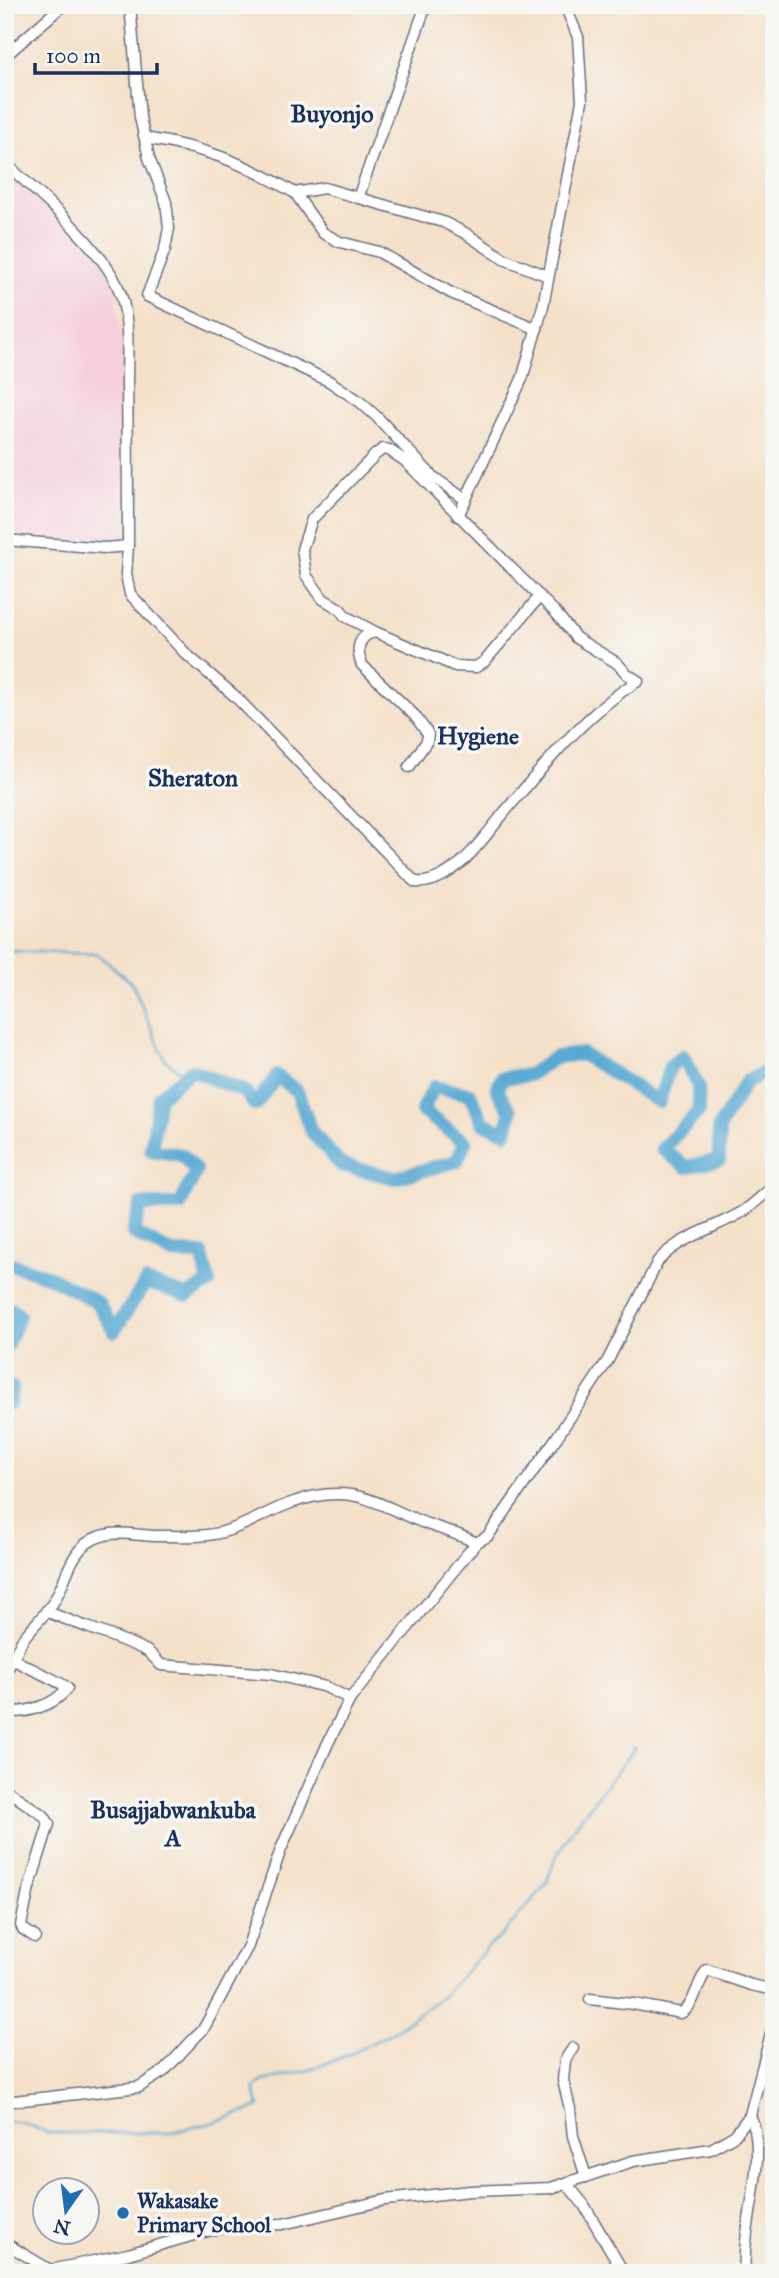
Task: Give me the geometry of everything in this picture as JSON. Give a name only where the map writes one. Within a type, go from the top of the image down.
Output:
[{"type":"street","points":[[5,56],[64,5]]},
{"type":"street","points":[[130,5],[140,117],[149,158],[166,202],[169,228],[165,249],[147,296],[329,381],[366,407],[432,476],[466,500]]},
{"type":"street","points":[[358,198],[426,5]]},
{"type":"street","points":[[458,516],[522,379],[537,329],[582,101],[578,37],[565,5]]},
{"type":"street","points":[[145,138],[192,146],[257,171],[295,193],[323,233],[340,243],[379,252],[451,293],[537,329]]},
{"type":"street","points":[[5,163],[101,258],[119,287],[127,353],[126,574],[130,594],[186,654],[236,697],[415,882],[435,880],[463,861],[575,734],[620,692],[638,681],[617,663],[576,638],[540,596],[404,460],[386,449],[376,454],[312,519],[305,536],[302,556],[310,584],[323,598],[345,615],[375,632],[455,666],[476,667],[485,662],[540,596]]},
{"type":"street","points":[[295,193],[324,188],[443,222],[504,259],[548,276]]},
{"type":"street","points":[[5,540],[105,548],[128,546]]},
{"type":"street","points":[[375,632],[363,636],[360,642],[359,656],[362,665],[427,730],[427,741],[409,767]]},
{"type":"street","points":[[5,2102],[139,2087],[164,2071],[204,2028],[248,1945],[281,1849],[350,1699],[476,1544],[492,1530],[608,1360],[658,1261],[685,1240],[742,1212],[774,1186]]},
{"type":"street","points":[[5,1672],[24,1638],[50,1607],[80,1549],[100,1536],[125,1532],[158,1536],[206,1535],[227,1531],[291,1503],[320,1496],[352,1494],[462,1535],[476,1544]]},
{"type":"street","points":[[46,1611],[148,1650],[161,1665],[285,1677],[326,1687],[350,1699]]},
{"type":"street","points":[[5,1710],[15,1713],[31,1709],[60,1696],[66,1688],[62,1683],[30,1670],[13,1659]]},
{"type":"street","points":[[5,1789],[44,1816],[49,1824],[29,1888],[21,1925],[35,1937]]},
{"type":"street","points":[[590,1999],[681,2014],[688,2009],[696,1986],[707,1970],[742,1983],[774,1990]]},
{"type":"street","points":[[5,2243],[51,2272],[128,2254],[222,2227],[283,2224],[385,2200],[470,2191],[542,2189],[567,2184],[633,2161],[711,2149],[736,2135],[750,2115],[774,2022]]},
{"type":"street","points":[[573,2048],[565,2060],[563,2080],[573,2136],[586,2177]]},
{"type":"street","points":[[744,2273],[745,2239],[757,2161],[756,2130],[750,2115]]},
{"type":"street","points":[[567,2184],[584,2205],[624,2273]]},
{"type":"shaded area","points":[[5,168],[33,189],[100,258],[115,286],[123,348],[126,542],[91,545],[5,533]]},
{"type":"waterway","points":[[5,951],[98,954],[132,983],[165,1060],[186,1075]]},
{"type":"waterway","points":[[5,1262],[50,1277],[98,1303],[114,1331],[146,1282],[187,1296],[209,1283],[202,1254],[172,1253],[133,1233],[141,1205],[180,1205],[196,1171],[182,1155],[151,1150],[159,1097],[192,1070],[245,1092],[255,1105],[277,1076],[297,1091],[311,1131],[341,1165],[395,1178],[457,1161],[465,1142],[422,1111],[434,1087],[470,1094],[483,1123],[506,1132],[511,1112],[497,1090],[502,1078],[529,1075],[556,1057],[582,1054],[659,1102],[670,1066],[683,1056],[698,1086],[699,1111],[662,1149],[686,1167],[719,1160],[719,1127],[746,1082],[774,1067]]},
{"type":"waterway","points":[[5,1306],[19,1315],[5,1349]]},
{"type":"waterway","points":[[5,1385],[12,1388],[9,1403],[5,1403]]},
{"type":"waterway","points":[[5,2121],[23,2123],[49,2133],[168,2133],[212,2123],[257,2108],[259,2106],[254,2088],[263,2081],[310,2070],[357,2051],[398,2029],[444,1995],[503,1934],[546,1884],[556,1857],[569,1834],[635,1747]]},
{"type":"place","name":"Wakasake Primary School","points":[[123,2213]]},
{"type":"district","name":"Buyonjo","points":[[332,114]]},
{"type":"district","name":"Hygiene","points":[[478,736]]},
{"type":"district","name":"Sheraton","points":[[193,778]]},
{"type":"district","name":"Busajjabwankuba A","points":[[173,1824]]}]
